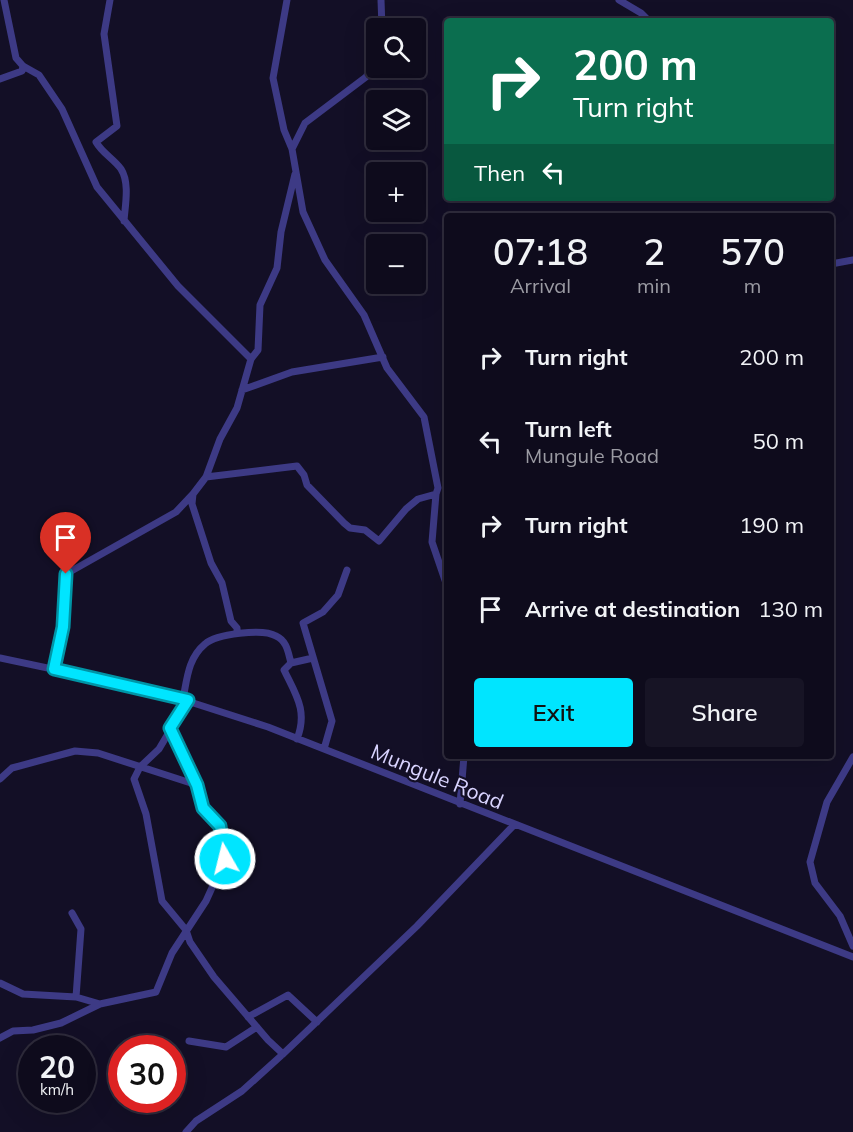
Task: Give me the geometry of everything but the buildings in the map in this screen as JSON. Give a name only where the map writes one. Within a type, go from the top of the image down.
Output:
[{"type":"street","points":[[3,0],[16,58],[23,66],[39,75],[62,108],[97,187],[178,286],[251,359]]},
{"type":"street","points":[[110,0],[104,34],[117,126],[96,142],[100,150],[122,171],[126,188],[124,221]]},
{"type":"street","points":[[287,0],[273,78],[284,130],[292,149],[303,212],[325,260],[364,315],[383,357],[424,417],[435,462],[438,488],[432,542],[444,577]]},
{"type":"street","points":[[381,0],[382,18]]},
{"type":"street","points":[[619,0],[646,18]]},
{"type":"street","points":[[0,79],[22,71],[23,66]]},
{"type":"street","points":[[292,149],[305,123],[366,76]]},
{"type":"street","points":[[54,669],[64,618],[66,574],[176,512],[206,477],[220,439],[237,408],[251,359],[258,350],[260,305],[277,268],[281,232],[296,169]]},
{"type":"street","points":[[834,263],[853,260]]},
{"type":"street","points":[[242,390],[292,372],[383,357]]},
{"type":"street","points":[[206,477],[297,466],[304,475],[307,485],[344,523],[350,528],[365,530],[379,541],[406,508],[418,500],[436,494]]},
{"type":"street","points":[[193,494],[194,514],[211,563],[222,583],[231,621],[237,628],[237,633]]},
{"type":"street","points":[[324,749],[332,721],[303,623],[323,612],[338,595],[347,570]]},
{"type":"street","points":[[283,1054],[256,1027],[211,974],[190,942],[186,930],[162,901],[146,814],[134,779],[140,767],[159,749],[185,699],[190,662],[207,642],[237,633],[267,633],[286,643],[291,663]]},
{"type":"street","name":"Mungule Road","points":[[0,658],[185,699],[324,749],[853,957]]},
{"type":"street","points":[[297,739],[303,724],[303,714],[284,670],[291,663],[313,658]]},
{"type":"street","points":[[0,1038],[13,1031],[33,1030],[62,1023],[100,1004],[156,992],[172,953],[206,901],[225,859],[220,826],[203,808],[197,785],[170,728]]},
{"type":"street","points":[[0,779],[12,768],[75,751],[98,753],[197,785]]},
{"type":"street","points":[[853,757],[827,802],[810,862],[815,883],[840,916],[853,946]]},
{"type":"street","points":[[460,804],[464,759]]},
{"type":"street","points":[[186,1132],[196,1121],[242,1091],[283,1054],[417,926],[514,825]]},
{"type":"street","points":[[72,913],[81,929],[76,998]]},
{"type":"street","points":[[0,983],[23,994],[76,998],[100,1004]]},
{"type":"street","points":[[248,1017],[288,995],[317,1022]]},
{"type":"street","points":[[189,1041],[226,1047],[256,1027]]},
{"type":"route","points":[[66,574],[63,588],[66,600],[63,627],[54,669],[188,700],[170,728],[181,748],[189,774],[197,785],[203,808],[220,826],[225,859]]}]
